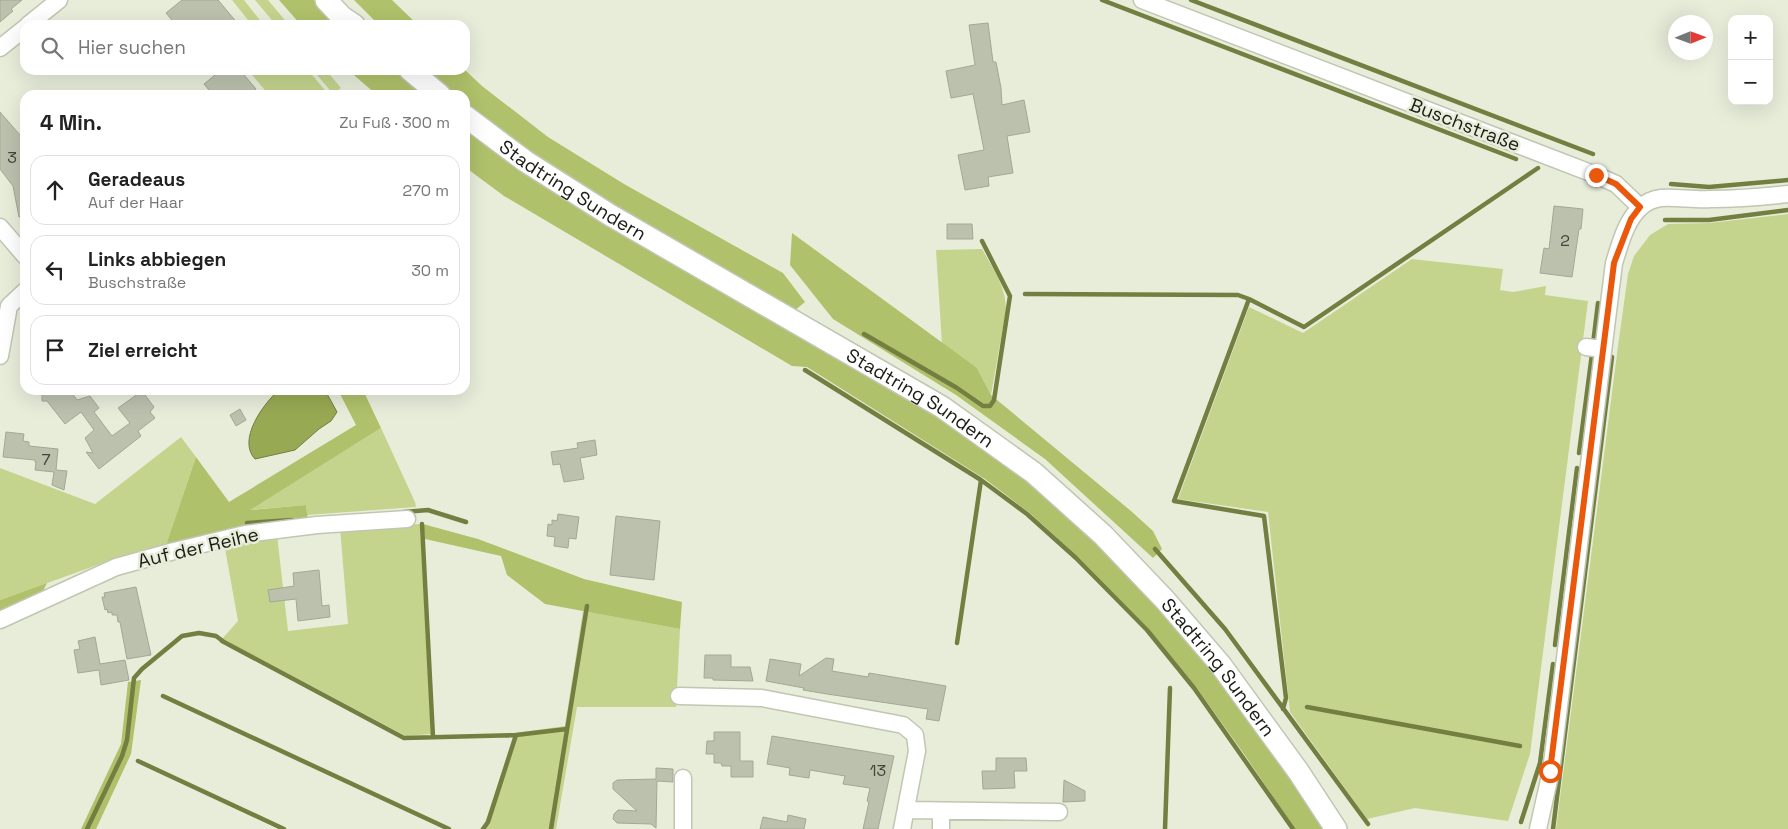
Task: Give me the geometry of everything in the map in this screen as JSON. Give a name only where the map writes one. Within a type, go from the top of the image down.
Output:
[{"type":"main road","points":[[326,0],[346,20]]},
{"type":"main road","points":[[342,0],[360,20]]},
{"type":"main road","points":[[416,75],[434,90]]},
{"type":"main road","name":"Stadtring Sundern","points":[[470,120],[525,161],[610,215],[942,407],[1034,473],[1103,536],[1165,600],[1220,664],[1298,771],[1336,829]]},
{"type":"main road","name":"Stadtring Sundern","points":[[1298,771],[1347,829]]},
{"type":"street","points":[[34,20],[58,0]]},
{"type":"street","name":"Buschstraße","points":[[1142,0],[1596,175],[1616,184],[1640,207]]},
{"type":"street","points":[[0,48],[20,32]]},
{"type":"street","points":[[1538,829],[1544,808],[1550,771],[1557,653],[1581,461],[1603,349],[1614,263],[1631,219],[1640,207],[1650,201],[1661,198],[1710,199],[1766,197],[1788,194]]},
{"type":"street","points":[[0,227],[20,250]]},
{"type":"street","points":[[0,356],[9,306],[20,296]]},
{"type":"street","points":[[1586,347],[1603,349]]},
{"type":"street","name":"Auf der Reihe","points":[[0,620],[116,567],[174,550],[245,534],[317,525],[407,519]]},
{"type":"street","points":[[679,696],[762,698],[903,725],[915,735],[918,751],[902,829]]},
{"type":"street","points":[[683,778],[683,829]]},
{"type":"street","points":[[906,810],[1059,812]]},
{"type":"street","points":[[941,811],[941,829]]},
{"type":"shaded area","points":[[232,0],[244,0],[260,20],[248,20]]},
{"type":"shaded area","points":[[255,0],[268,0],[285,20],[272,20]]},
{"type":"shaded area","points":[[279,0],[315,0],[336,20],[297,20]]},
{"type":"shaded area","points":[[354,0],[392,0],[413,20],[374,20]]},
{"type":"shaded area","points":[[252,75],[312,75],[325,90],[265,90]]},
{"type":"shaded area","points":[[317,75],[330,75],[341,88],[338,90],[330,90]]},
{"type":"shaded area","points":[[354,75],[400,75],[418,90],[371,90]]},
{"type":"shaded area","points":[[433,75],[470,75],[548,137],[624,184],[783,273],[805,302],[794,311],[657,235],[532,156],[470,107],[470,90],[450,90]]},
{"type":"shaded area","points":[[470,132],[523,173],[927,409],[1024,476],[1098,541],[1212,668],[1289,775],[1324,829],[1295,829],[1196,687],[1148,628],[1077,556],[1031,514],[985,479],[807,367],[792,366],[504,196],[470,171]]},
{"type":"shaded area","points":[[1788,214],[1788,829],[1556,829],[1618,346],[1628,274],[1634,256],[1650,235],[1668,224],[1709,223]]},
{"type":"shaded area","points":[[792,233],[977,368],[991,395],[1131,511],[1153,531],[1162,549],[1153,558],[1045,459],[956,395],[833,319],[790,265]]},
{"type":"shaded area","points":[[982,249],[1001,285],[1006,310],[991,395],[977,368],[942,344],[936,250]]},
{"type":"shaded area","points":[[1412,259],[1503,269],[1500,290],[1513,292],[1546,286],[1545,295],[1588,301],[1530,754],[1508,821],[1415,808],[1367,819],[1290,712],[1268,512],[1178,499],[1249,307],[1303,333]]},
{"type":"shaded area","points":[[328,395],[337,412],[331,421],[295,450],[255,459],[250,451],[250,433],[260,413],[273,396]]},
{"type":"shaded area","points":[[341,395],[365,395],[381,428],[250,510],[306,505],[308,521],[244,529],[166,545],[196,457],[229,502],[356,425]]},
{"type":"shaded area","points":[[381,428],[416,507],[307,515],[306,505],[249,510]]},
{"type":"shaded area","points":[[181,437],[196,457],[166,545],[114,559],[0,600],[0,468],[95,504]]},
{"type":"shaded area","points":[[420,524],[431,734],[406,736],[222,639],[238,621],[224,543],[277,535],[288,631],[348,624],[340,528]]},
{"type":"shaded area","points":[[423,524],[478,539],[584,579],[682,602],[680,629],[545,604],[507,575],[501,556],[425,539]]},
{"type":"shaded area","points":[[47,583],[41,595],[0,614],[0,600]]},
{"type":"shaded area","points":[[583,611],[680,629],[676,707],[577,707],[556,829],[480,829],[485,823],[515,733],[565,726]]},
{"type":"shaded area","points":[[141,680],[131,754],[96,829],[81,829],[121,744],[128,682]]},
{"type":"building","points":[[0,0],[22,0],[0,22]]},
{"type":"building","points":[[182,0],[218,0],[235,20],[172,20],[166,13]]},
{"type":"building","points":[[988,23],[993,62],[996,62],[1001,88],[1002,105],[1024,100],[1030,132],[1007,136],[1013,173],[988,177],[989,186],[965,190],[958,155],[984,150],[973,94],[951,98],[946,71],[975,65],[969,25]]},
{"type":"building","points":[[215,75],[244,75],[256,89],[209,90],[204,84]]},
{"type":"building","points":[[0,112],[20,135],[20,217],[13,186],[0,169]]},
{"type":"building","points":[[1554,206],[1583,209],[1572,277],[1540,273],[1544,248],[1549,249]]},
{"type":"building","points":[[947,224],[972,224],[973,239],[947,239]]},
{"type":"building","points":[[42,395],[74,395],[77,400],[90,396],[99,408],[94,412],[112,436],[130,423],[118,408],[136,395],[145,395],[154,407],[150,412],[155,418],[138,431],[141,436],[99,469],[86,452],[93,453],[85,438],[94,430],[81,412],[65,424],[47,401],[42,401]]},
{"type":"building","points":[[240,409],[246,420],[236,426],[230,415]]},
{"type":"building","points":[[6,432],[24,434],[23,441],[29,442],[29,446],[58,449],[56,470],[67,471],[64,490],[52,485],[54,472],[35,470],[35,460],[3,457]]},
{"type":"building","points":[[595,440],[597,455],[580,458],[584,479],[564,482],[560,464],[553,465],[551,452],[578,448],[577,443]]},
{"type":"building","points":[[558,514],[579,517],[576,539],[569,538],[568,548],[554,546],[555,537],[547,536],[548,524],[552,525],[552,520],[557,521]]},
{"type":"building","points":[[616,516],[660,521],[654,580],[610,575]]},
{"type":"building","points":[[319,570],[322,606],[329,605],[330,617],[298,621],[296,599],[270,602],[268,590],[294,586],[293,573]]},
{"type":"building","points":[[136,587],[151,655],[127,659],[120,622],[118,622],[117,615],[112,615],[112,612],[108,613],[107,609],[105,610],[102,597],[105,597],[104,593]]},
{"type":"building","points":[[95,637],[100,664],[125,660],[129,680],[101,685],[99,670],[78,673],[74,650],[80,649],[78,641]]},
{"type":"building","points":[[705,655],[731,655],[731,667],[750,667],[753,681],[704,678]]},
{"type":"building","points":[[826,658],[834,659],[832,671],[868,677],[869,673],[946,686],[939,721],[926,719],[928,709],[803,690],[804,688],[766,681],[770,659],[801,664],[799,676]]},
{"type":"building","points":[[714,732],[740,732],[740,761],[753,761],[753,777],[731,777],[731,766],[722,766],[721,763],[714,763],[714,754],[706,754],[707,741],[714,741]]},
{"type":"building","points":[[772,736],[894,756],[878,829],[863,829],[870,788],[843,784],[845,776],[810,770],[809,778],[789,775],[790,768],[767,764]]},
{"type":"building","points":[[996,758],[1026,758],[1027,771],[1014,771],[1015,788],[983,789],[982,771],[996,771]]},
{"type":"building","points":[[656,768],[673,769],[673,782],[657,781],[656,828],[651,824],[617,823],[613,819],[614,814],[618,810],[637,811],[613,789],[613,783],[617,780],[656,779]]},
{"type":"building","points":[[1064,780],[1085,791],[1085,801],[1063,802]]},
{"type":"building","points":[[788,815],[806,819],[804,829],[760,829],[763,817],[787,822]]},
{"type":"waterway","points":[[1102,0],[1516,159]]},
{"type":"waterway","points":[[1191,0],[1593,154]]},
{"type":"waterway","points":[[1025,294],[1238,295],[1304,327],[1538,168]]},
{"type":"waterway","points":[[1671,184],[1709,187],[1788,180]]},
{"type":"waterway","points":[[1665,220],[1709,220],[1788,210]]},
{"type":"waterway","points":[[864,334],[957,388],[983,406],[990,406],[994,400],[1010,296],[982,241]]},
{"type":"waterway","points":[[1249,299],[1174,501],[1264,516],[1286,698],[1283,709]]},
{"type":"waterway","points":[[1593,344],[1598,303]]},
{"type":"waterway","points":[[1579,453],[1592,354]]},
{"type":"waterway","points":[[1553,829],[1612,357]]},
{"type":"waterway","points":[[805,370],[981,480],[1027,514],[1076,558],[1147,630],[1194,688],[1293,829]]},
{"type":"waterway","points":[[1555,645],[1577,468]]},
{"type":"waterway","points":[[957,643],[981,480]]},
{"type":"waterway","points":[[404,512],[428,510],[466,522]]},
{"type":"waterway","points":[[247,523],[292,520]]},
{"type":"waterway","points":[[422,524],[433,737]]},
{"type":"waterway","points":[[1155,549],[1225,629],[1368,824]]},
{"type":"waterway","points":[[551,829],[587,606]]},
{"type":"waterway","points":[[87,829],[122,756],[127,740],[134,678],[142,669],[182,636],[199,633],[216,636],[224,642]]},
{"type":"waterway","points":[[222,641],[404,738],[516,735],[567,729]]},
{"type":"waterway","points":[[1521,822],[1540,763],[1553,664]]},
{"type":"waterway","points":[[1165,829],[1170,688]]},
{"type":"waterway","points":[[163,696],[449,829]]},
{"type":"waterway","points":[[1307,707],[1520,746]]},
{"type":"waterway","points":[[483,829],[488,822],[516,735]]},
{"type":"waterway","points":[[138,761],[284,829]]},
{"type":"route","points":[[1550,771],[1614,263],[1631,219],[1640,207],[1632,197],[1616,184],[1596,175]]}]
